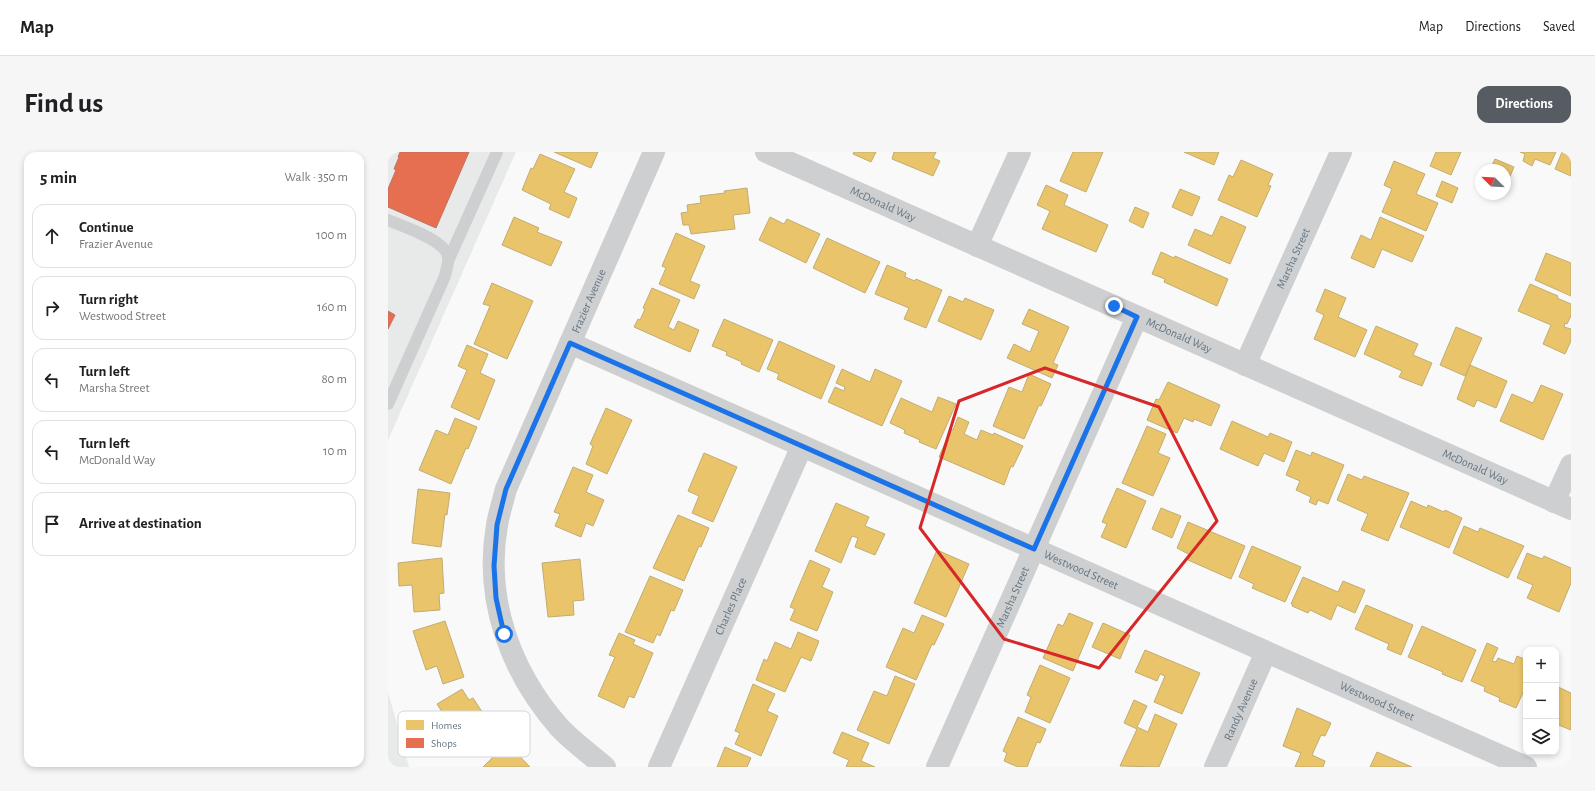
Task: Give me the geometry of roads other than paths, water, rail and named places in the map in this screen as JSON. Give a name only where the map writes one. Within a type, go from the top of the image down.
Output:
[{"type":"street","name":"Frazier Avenue","points":[[605,767],[560,728],[537,700],[518,668],[504,634],[496,592],[494,566],[497,525],[506,489],[654,152]]},
{"type":"street","name":"McDonald Way","points":[[766,152],[1563,505]]},
{"type":"street","points":[[977,246],[1020,152]]},
{"type":"street","name":"Marsha Street","points":[[1245,364],[1341,152]]},
{"type":"street","name":"Marsha Street","points":[[937,767],[1137,317]]},
{"type":"street","name":"Westwood Street","points":[[570,343],[1266,652],[1495,761],[1526,767]]},
{"type":"street","name":"Charles Place","points":[[659,767],[802,446]]},
{"type":"street","points":[[1563,505],[1571,465]]},
{"type":"street","name":"Randy Avenue","points":[[1215,767],[1266,652]]},
{"type":"lane","points":[[388,404],[445,276],[449,259],[497,152]]},
{"type":"lane","points":[[388,220],[439,244],[447,252],[449,259]]}]
